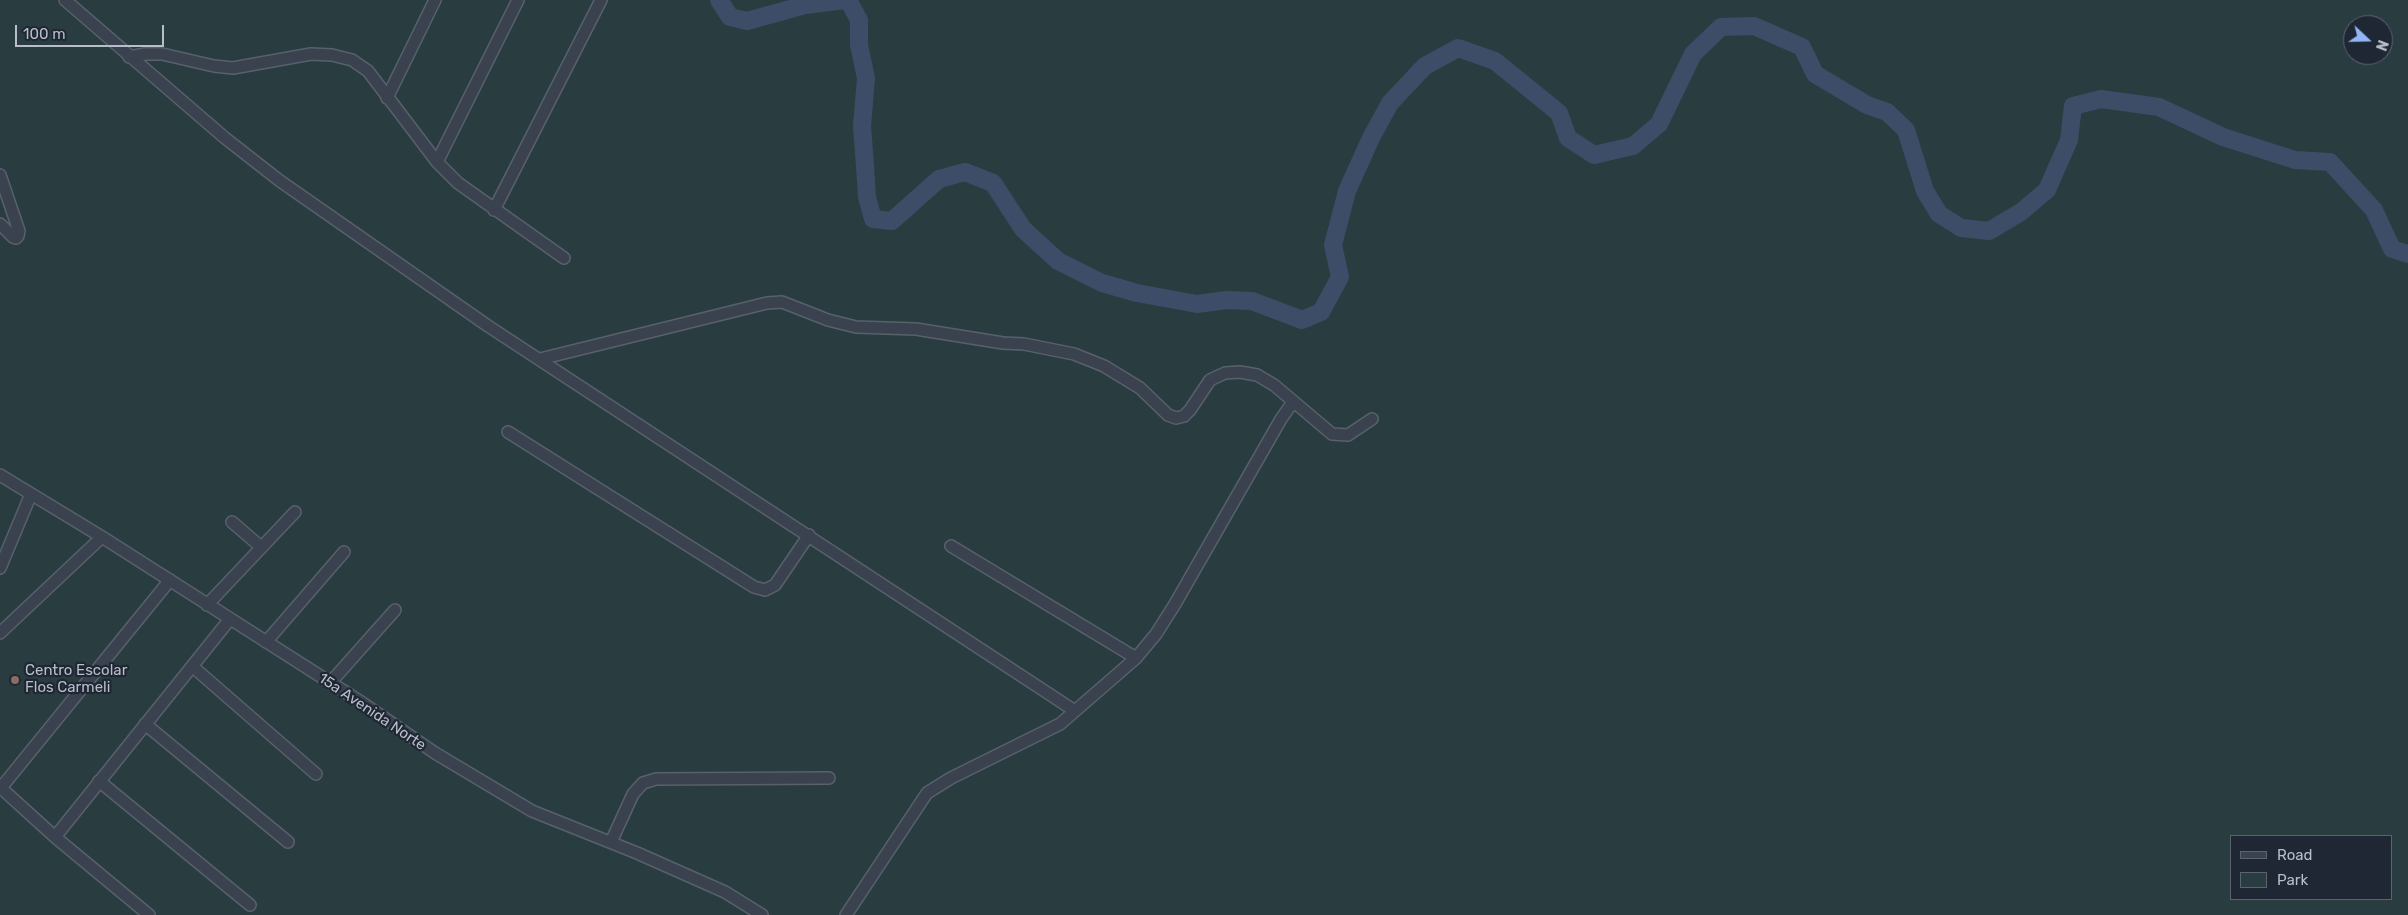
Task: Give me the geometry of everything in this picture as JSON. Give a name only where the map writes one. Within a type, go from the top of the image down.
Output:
[{"type":"street","points":[[66,0],[130,57],[280,181],[488,326],[1076,711]]},
{"type":"street","points":[[387,98],[435,0]]},
{"type":"street","points":[[437,162],[518,0]]},
{"type":"street","points":[[494,210],[602,0]]},
{"type":"street","points":[[130,57],[145,54],[162,54],[214,66],[233,68],[311,54],[332,55],[352,60],[368,71],[437,162],[458,183],[564,258]]},
{"type":"street","points":[[0,175],[19,231],[18,236],[16,238],[13,237],[0,224]]},
{"type":"street","points":[[540,359],[767,303],[782,302],[828,320],[856,327],[916,329],[1024,344],[1074,354],[1104,366],[1140,388],[1168,415],[1176,418],[1184,416],[1190,410],[1210,380],[1225,373],[1240,372],[1257,375],[1274,385],[1325,431],[1340,436],[1348,435],[1372,419]]},
{"type":"street","points":[[846,915],[927,793],[990,758],[1047,731],[1076,711],[1136,658],[1156,634],[1175,604],[1281,419],[1293,402]]},
{"type":"street","points":[[508,432],[754,587],[765,590],[775,585],[809,535]]},
{"type":"street","name":"15a Avenida Norte","points":[[0,475],[102,537],[364,704],[435,754],[532,811],[611,842],[724,892],[762,915]]},
{"type":"street","points":[[0,568],[31,494]]},
{"type":"street","points":[[207,604],[295,512]]},
{"type":"street","points":[[232,522],[262,547]]},
{"type":"street","points":[[0,632],[102,537]]},
{"type":"street","points":[[951,546],[1136,658]]},
{"type":"street","points":[[266,642],[344,552]]},
{"type":"street","points":[[149,915],[54,837],[0,789],[170,580]]},
{"type":"street","points":[[330,683],[395,610]]},
{"type":"street","points":[[54,837],[230,619]]},
{"type":"street","points":[[192,666],[316,774]]},
{"type":"street","points":[[145,724],[288,842]]},
{"type":"street","points":[[611,842],[633,794],[643,783],[649,781],[829,778]]},
{"type":"street","points":[[100,781],[250,905]]},
{"type":"green space","points":[[0,0],[2408,0],[2408,915],[0,915]]},
{"type":"waterway","points":[[719,0],[730,17],[747,21],[805,5],[845,0]]},
{"type":"waterway","points":[[848,0],[859,20],[859,45],[866,78],[862,126],[867,197],[873,219],[892,221],[939,179],[965,172],[993,183],[1023,229],[1058,261],[1102,283],[1137,293],[1197,304],[1227,300],[1252,301],[1302,320],[1321,312],[1340,277],[1333,245],[1347,191],[1371,138],[1390,103],[1425,66],[1458,48],[1495,61],[1559,113],[1568,138],[1594,155],[1633,146],[1659,124],[1693,54],[1721,27],[1754,26],[1802,47],[1815,74],[1867,105],[1887,112],[1906,130],[1925,191],[1939,214],[1961,228],[1989,231],[2021,212],[2047,190],[2069,140],[2073,106],[2101,99],[2159,107],[2223,137],[2295,160],[2330,162],[2374,210],[2392,249],[2408,254]]},
{"type":"place","name":"Centro Escolar Flos Carmeli","points":[[15,680]]}]
